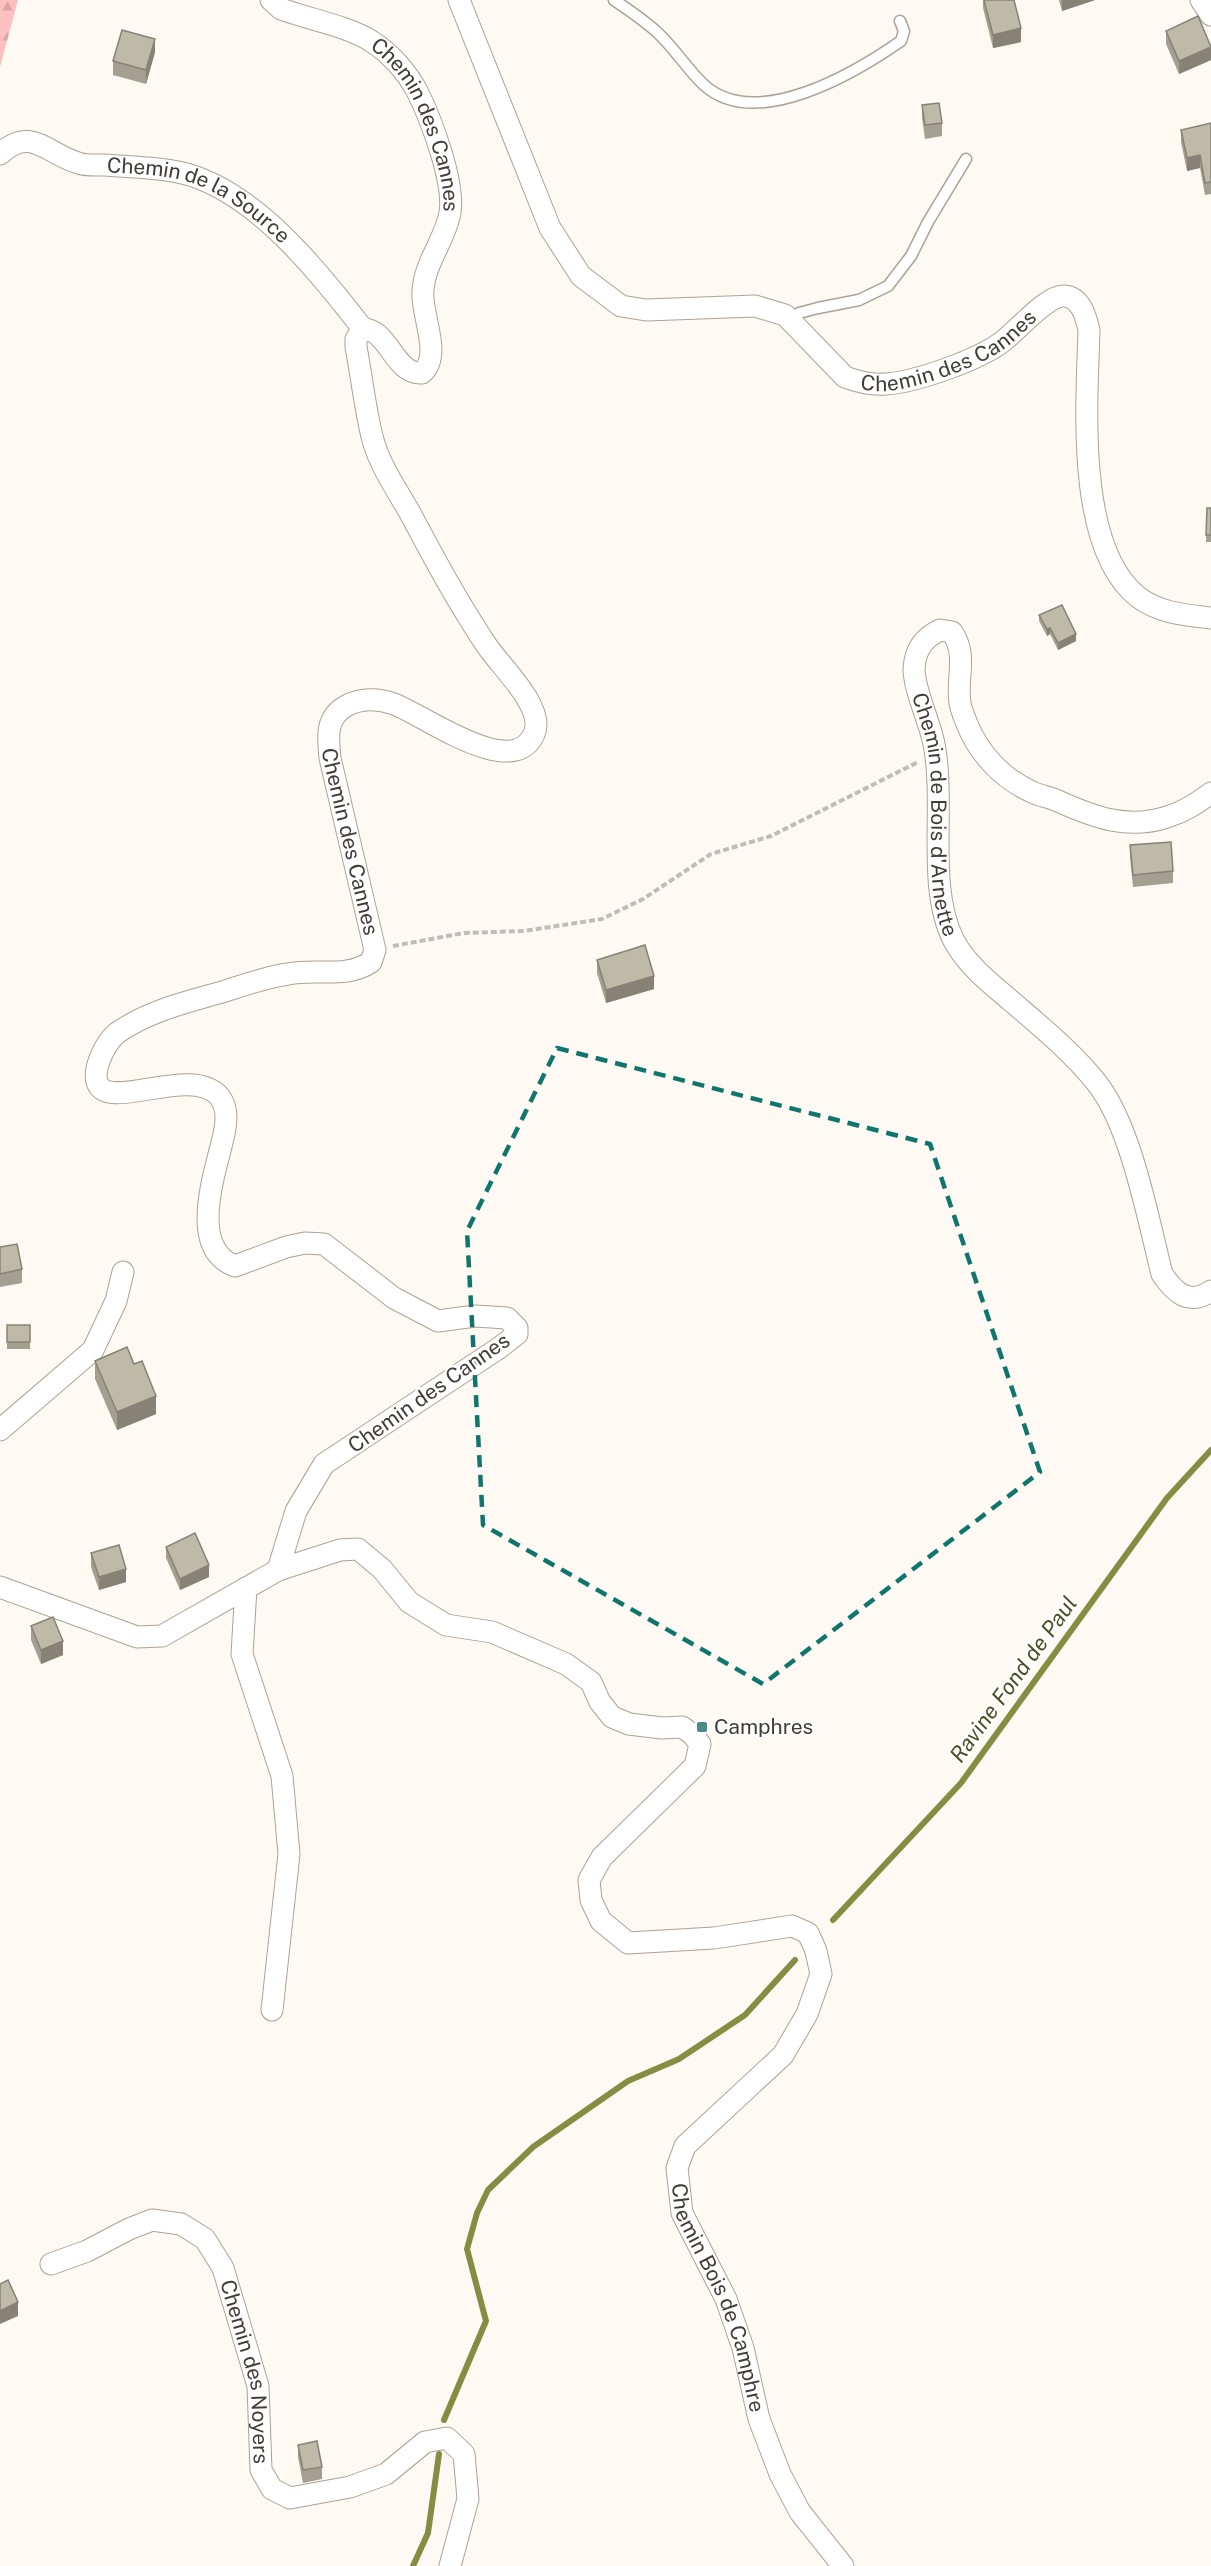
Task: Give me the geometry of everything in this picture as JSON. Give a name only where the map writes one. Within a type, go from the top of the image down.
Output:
[{"type":"street","name":"Chemin des Cannes","points":[[271,0],[281,9],[370,41],[397,63],[417,92],[447,170],[451,199],[449,214],[424,279],[422,294],[431,347],[431,356],[425,370],[418,373],[408,369],[373,331],[363,329],[356,339],[356,347],[370,427],[379,455],[461,607],[497,660],[526,696],[537,722],[534,735],[526,746],[510,752],[498,752],[480,746],[393,704],[370,699],[353,702],[341,709],[332,718],[328,732],[330,758],[375,950],[371,962],[358,971],[289,973],[161,1010],[117,1034],[103,1053],[96,1074],[98,1084],[103,1091],[114,1094],[194,1083],[213,1090],[224,1102],[227,1122],[208,1206],[207,1225],[218,1254],[226,1262],[236,1266],[286,1247],[324,1244],[394,1298],[438,1321],[475,1316],[507,1318],[517,1328],[517,1334],[499,1348],[324,1464],[296,1510],[278,1570]]},
{"type":"street","name":"Chemin des Cannes","points":[[459,0],[549,228],[581,276],[621,306],[646,310],[755,306],[785,315],[845,377],[857,381],[886,384],[903,382],[976,359],[1002,343],[1051,299],[1064,296],[1078,301],[1089,330],[1086,442],[1094,510],[1101,538],[1112,563],[1137,596],[1153,606],[1173,613],[1211,618]]},
{"type":"street","points":[[1202,0],[1211,15]]},
{"type":"street","name":"Chemin de la Source","points":[[0,154],[10,145],[21,141],[33,141],[79,163],[178,172],[204,180],[231,193],[258,214],[327,282],[363,329]]},
{"type":"street","name":"Chemin de Bois d'Arnette","points":[[1211,793],[1186,810],[1166,818],[1127,822],[1095,817],[1019,786],[991,763],[978,747],[968,726],[960,703],[961,649],[952,632],[940,630],[921,644],[914,672],[934,743],[939,782],[939,893],[943,917],[955,943],[969,962],[1062,1045],[1097,1083],[1113,1108],[1125,1137],[1162,1274],[1173,1290],[1191,1298],[1211,1291]]},
{"type":"street","points":[[0,1430],[93,1350],[116,1301],[123,1272]]},
{"type":"street","name":"Chemin Bois de Camphre","points":[[0,1587],[137,1637],[162,1636],[278,1570],[340,1550],[358,1550],[382,1569],[410,1602],[446,1625],[492,1632],[566,1664],[591,1682],[600,1702],[612,1717],[629,1724],[662,1728],[681,1727],[692,1734],[700,1744],[695,1766],[602,1857],[589,1880],[591,1900],[601,1921],[628,1943],[714,1938],[792,1926],[808,1933],[816,1951],[821,1974],[807,2014],[783,2055],[686,2146],[677,2168],[682,2213],[726,2299],[743,2348],[759,2419],[780,2474],[800,2512],[843,2566]]},
{"type":"street","points":[[246,1588],[242,1654],[282,1776],[289,1854],[272,2010]]},
{"type":"street","name":"Chemin des Noyers","points":[[51,2264],[87,2251],[152,2220],[181,2224],[206,2239],[223,2268],[258,2386],[261,2470],[272,2489],[290,2498],[350,2487],[386,2474],[425,2442],[447,2438],[464,2454],[468,2499],[450,2566]]},
{"type":"lane","points":[[614,0],[658,33],[705,86],[741,103],[794,98],[837,81],[901,41],[904,31],[900,21]]},
{"type":"lane","points":[[789,319],[799,313],[859,300],[888,286],[912,256],[928,222],[966,159]]},
{"type":"path","points":[[375,950],[464,933],[524,931],[602,919],[643,899],[711,854],[771,836],[919,762],[934,743]]},
{"type":"highlighted area","points":[[557,1048],[930,1144],[1040,1472],[763,1684],[483,1525],[467,1231]]},
{"type":"green space","points":[[0,0],[18,0],[0,67]]},
{"type":"building","points":[[984,0],[1014,0],[1021,28],[993,35]]},
{"type":"building","points":[[1198,16],[1211,47],[1179,61],[1166,31]]},
{"type":"building","points":[[122,30],[155,39],[146,70],[113,61]]},
{"type":"building","points":[[939,103],[942,123],[925,125],[922,105]]},
{"type":"building","points":[[1211,123],[1211,182],[1205,183],[1200,155],[1187,158],[1181,130]]},
{"type":"building","points":[[1207,508],[1211,508],[1211,535],[1206,535]]},
{"type":"building","points":[[1062,605],[1076,634],[1058,643],[1050,628],[1047,629],[1039,615]]},
{"type":"building","points":[[1171,842],[1173,871],[1133,875],[1130,845]]},
{"type":"building","points":[[645,945],[654,976],[606,990],[597,960]]},
{"type":"building","points":[[17,1244],[22,1269],[0,1274],[0,1247]]},
{"type":"building","points":[[7,1325],[30,1325],[30,1342],[7,1342]]},
{"type":"building","points":[[127,1347],[134,1364],[142,1361],[156,1396],[117,1412],[95,1361]]},
{"type":"building","points":[[195,1533],[209,1565],[180,1579],[166,1547]]},
{"type":"building","points":[[119,1545],[126,1569],[99,1577],[91,1553]]},
{"type":"building","points":[[53,1617],[63,1641],[41,1650],[31,1626]]},
{"type":"building","points":[[8,2280],[18,2302],[0,2311],[0,2284]]},
{"type":"building","points":[[317,2441],[322,2467],[303,2470],[298,2445]]},
{"type":"waterway","name":"Ravine Fond de Paul","points":[[833,1920],[961,1783],[1167,1498],[1211,1450]]},
{"type":"waterway","name":"Ravine Fond de Paul","points":[[444,2420],[486,2321],[467,2249],[477,2213],[488,2190],[533,2147],[628,2081],[679,2059],[745,2015],[795,1960]]},
{"type":"waterway","name":"Ravine Fond de Paul","points":[[413,2566],[428,2533],[439,2454]]},
{"type":"place","name":"Camphres","points":[[702,1727]]}]
